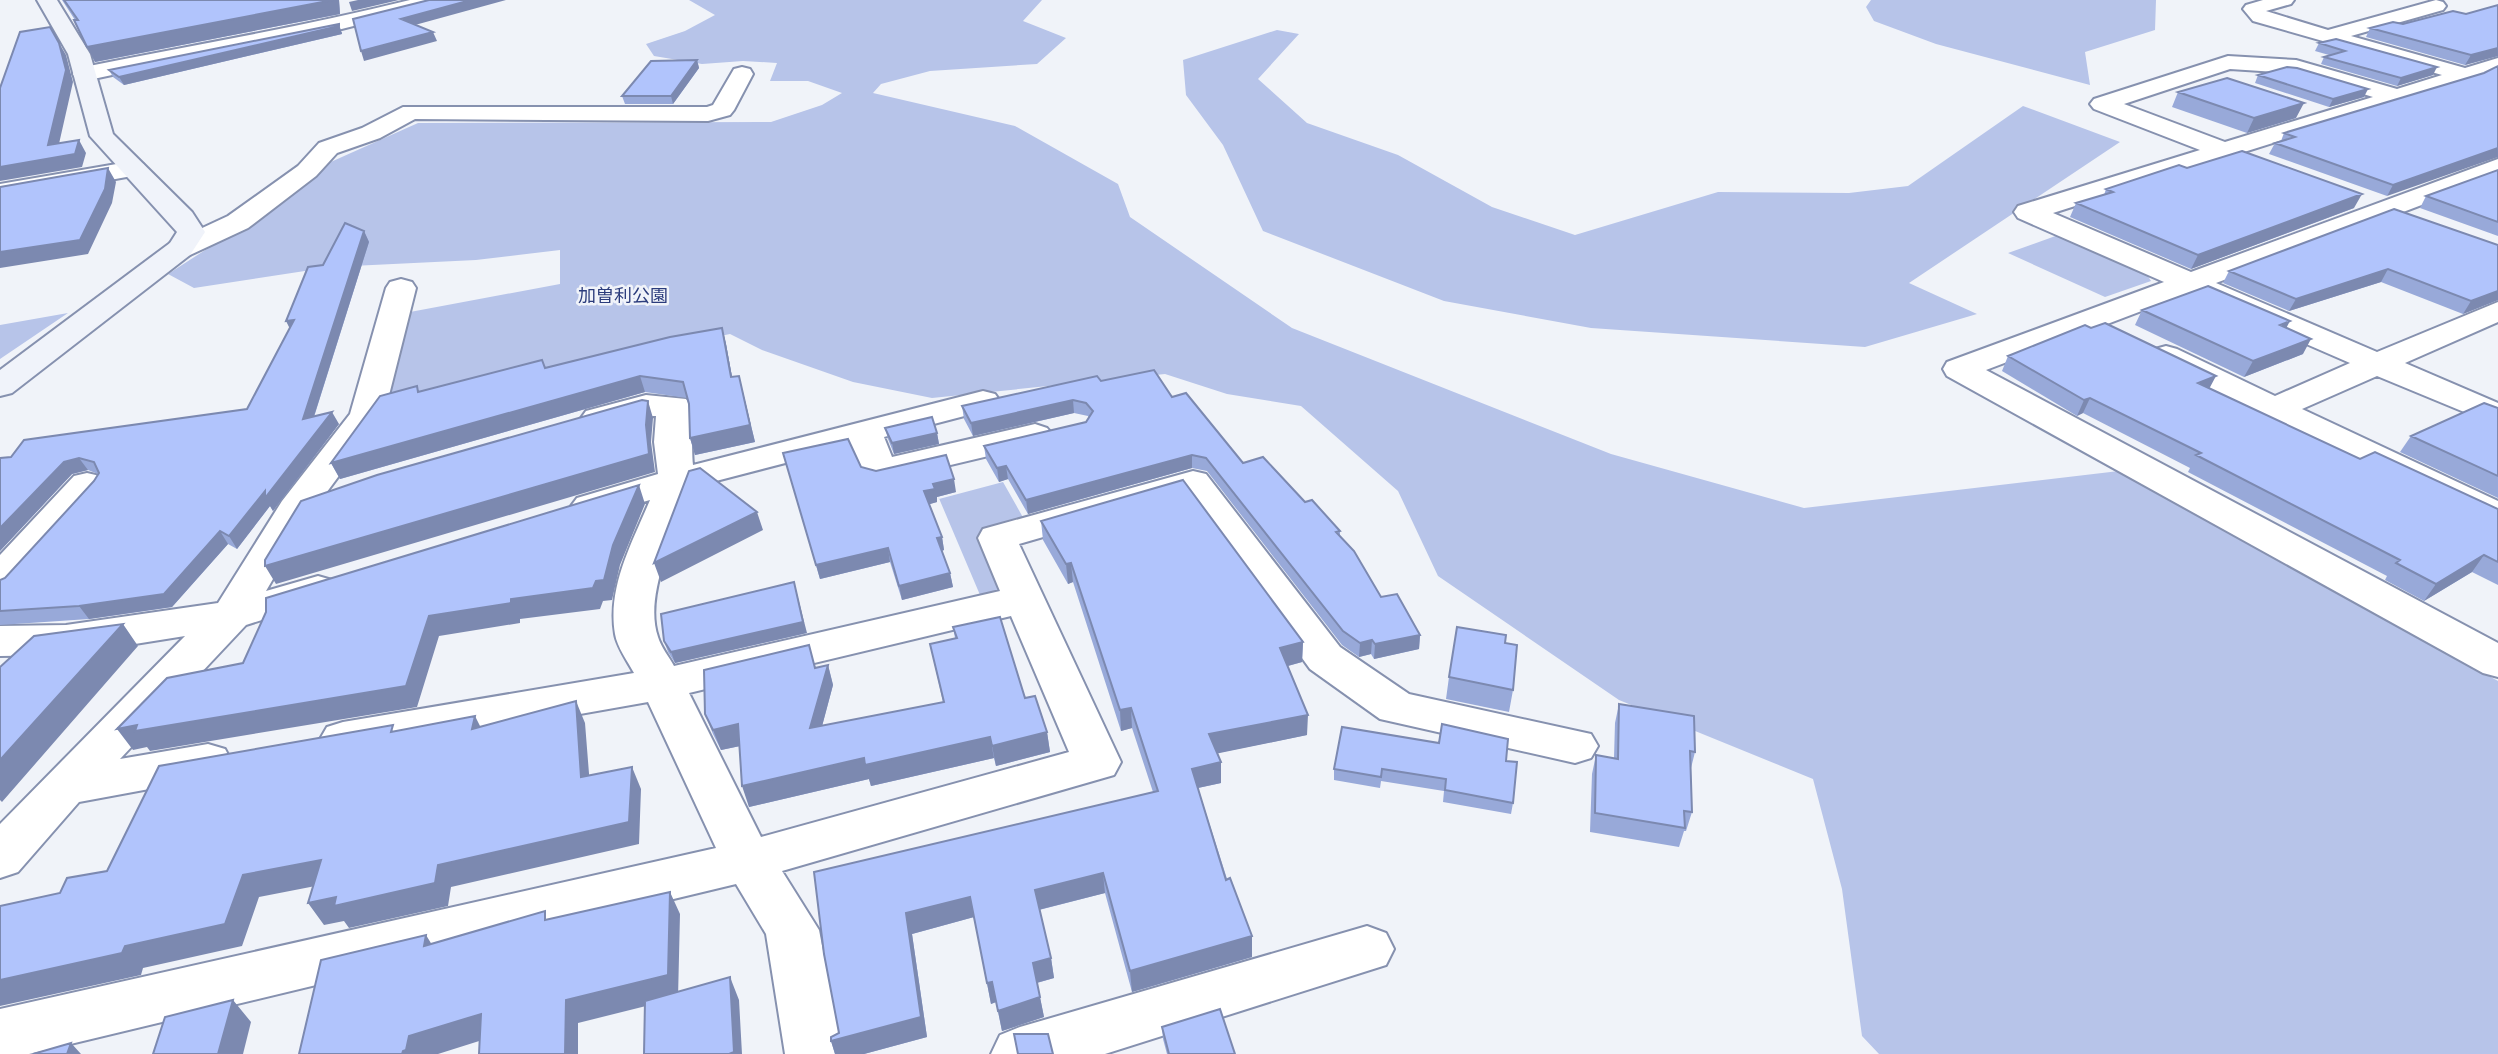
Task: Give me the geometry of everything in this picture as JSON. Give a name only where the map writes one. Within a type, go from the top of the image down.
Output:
[{"type":"street","points":[[47,0],[79,54],[102,136],[182,218],[191,232],[180,249]]},
{"type":"street","points":[[84,75],[261,37],[322,28],[433,0]]},
{"type":"street","points":[[2284,0],[2253,9],[2260,17],[2498,84]]},
{"type":"street","points":[[2328,36],[2457,0]]},
{"type":"street","points":[[2382,1],[2436,6]]},
{"type":"street","points":[[2261,164],[2102,104],[2228,62],[2297,67],[2396,96]]},
{"type":"street","points":[[2498,65],[2028,212],[2498,416]]},
{"type":"street","points":[[0,386],[180,249],[238,222],[307,171],[328,148],[371,133],[411,113],[708,114],[722,110],[742,74]]},
{"type":"street","points":[[2195,74],[2232,86]]},
{"type":"street","points":[[2292,106],[2329,118]]},
{"type":"street","points":[[2498,166],[1959,369],[2498,662]]},
{"type":"street","points":[[0,192],[134,169]]},
{"type":"street","points":[[2348,195],[2423,222]]},
{"type":"street","points":[[0,858],[65,786],[231,615],[295,509],[367,415],[401,288]]},
{"type":"street","points":[[2275,408],[2498,311]]},
{"type":"street","points":[[2091,319],[2498,516]]},
{"type":"street","points":[[559,516],[677,480],[983,401]]},
{"type":"street","points":[[568,427],[646,405],[674,406],[671,442],[677,480],[646,556],[634,596],[636,637],[662,684],[748,861],[792,930],[814,1054]]},
{"type":"street","points":[[864,432],[879,471],[1062,429]]},
{"type":"street","points":[[0,1035],[748,861],[1097,762],[997,538],[1193,482],[1325,657],[1396,708],[1575,746]]},
{"type":"street","points":[[0,580],[87,484]]},
{"type":"street","points":[[295,509],[359,487]]},
{"type":"street","points":[[0,641],[66,640],[231,615],[349,579]]},
{"type":"street","points":[[309,744],[662,684],[1025,599]]},
{"type":"street","points":[[65,786],[241,756]]},
{"type":"street","points":[[1020,1054],[1122,1039],[1367,948]]},
{"type":"green space","name":"加曽利公園","points":[[689,0],[1042,0],[1023,21],[1066,38],[1037,64],[930,71],[881,84],[873,93],[1015,126],[1118,184],[1130,217],[1292,328],[1611,454],[1804,508],[2119,471],[2498,681],[2498,1054],[1879,1054],[1862,1036],[1842,889],[1813,779],[1619,700],[1438,576],[1398,491],[1301,406],[1227,394],[1165,374],[932,398],[853,382],[762,350],[730,334],[387,405],[410,312],[560,284],[560,250],[476,260],[331,267],[194,288],[168,274],[241,227],[324,165],[418,123],[771,122],[822,105],[842,93],[808,81],[770,81],[777,63],[743,61],[702,64],[654,56],[646,44],[685,31],[715,15]]},
{"type":"green space","points":[[1871,0],[2156,0],[2155,30],[2085,52],[2090,85],[1936,44],[1874,21],[1866,7]]},
{"type":"green space","points":[[1277,30],[1299,34],[1258,79],[1307,123],[1398,155],[1492,207],[1575,235],[1718,192],[1849,193],[1908,186],[2023,106],[2120,142],[1909,283],[1977,314],[1865,347],[1591,328],[1444,301],[1263,231],[1223,145],[1186,95],[1183,60]]},
{"type":"green space","points":[[2061,234],[2144,270],[2151,281],[2105,297],[2008,253]]},
{"type":"green space","points":[[68,313],[0,359],[0,325]]},
{"type":"green space","points":[[1003,482],[1025,521],[988,531],[1010,586],[983,602],[939,499]]},
{"type":"building","points":[[64,0],[333,0],[87,47],[74,20],[78,20]]},
{"type":"building","points":[[429,0],[471,0],[401,19],[433,32],[361,51],[353,19]]},
{"type":"building","points":[[2498,5],[2498,48],[2471,55],[2370,28],[2393,22],[2403,24],[2453,11],[2466,14]]},
{"type":"building","points":[[339,24],[119,77],[109,70]]},
{"type":"building","points":[[50,27],[59,43],[66,70],[48,145],[79,140],[75,154],[0,167],[0,88],[20,32]]},
{"type":"building","points":[[2336,39],[2437,67],[2401,78],[2324,57],[2345,51],[2319,43]]},
{"type":"building","points":[[697,60],[671,96],[622,96],[651,61]]},
{"type":"building","points":[[2498,66],[2498,148],[2393,185],[2275,143],[2295,137],[2284,133],[2484,73]]},
{"type":"building","points":[[2287,67],[2368,89],[2333,99],[2258,75]]},
{"type":"building","points":[[2227,78],[2304,103],[2254,118],[2178,92]]},
{"type":"building","points":[[2242,151],[2362,194],[2198,255],[2076,203],[2113,192],[2106,189],[2179,165],[2187,168]]},
{"type":"building","points":[[108,168],[105,189],[80,240],[0,252],[0,187]]},
{"type":"building","points":[[2498,170],[2498,222],[2426,196]]},
{"type":"building","points":[[2394,209],[2498,245],[2498,291],[2471,301],[2388,269],[2296,299],[2229,271]]},
{"type":"building","points":[[345,223],[364,231],[303,419],[332,412],[265,498],[265,491],[229,536],[220,531],[164,594],[79,606],[0,611],[0,580],[5,578],[99,473],[94,462],[79,458],[64,462],[0,528],[0,458],[11,457],[24,440],[247,409],[294,320],[286,321],[308,267],[323,265]]},
{"type":"building","points":[[2208,286],[2290,321],[2280,325],[2311,339],[2253,361],[2142,310]]},
{"type":"building","points":[[2105,323],[2216,376],[2198,383],[2360,459],[2375,452],[2498,509],[2498,562],[2484,555],[2436,584],[2396,563],[2400,560],[2196,455],[2201,453],[2090,398],[2084,400],[2008,356],[2085,325],[2091,328]]},
{"type":"building","points":[[722,328],[731,377],[739,376],[750,425],[690,438],[689,404],[683,382],[640,376],[331,463],[380,396],[417,386],[418,392],[542,360],[545,368],[670,337]]},
{"type":"building","points":[[1154,370],[1172,397],[1186,393],[1243,463],[1263,457],[1305,502],[1312,500],[1340,531],[1336,532],[1354,551],[1381,597],[1397,594],[1420,635],[1375,644],[1372,640],[1360,643],[1343,631],[1206,458],[1192,455],[1026,500],[1006,466],[997,468],[984,446],[1086,422],[1093,411],[1086,403],[1073,400],[971,423],[962,406],[1097,376],[1101,381]]},
{"type":"building","points":[[642,400],[648,401],[646,425],[649,454],[265,566],[265,560],[301,501],[377,475]]},
{"type":"building","points":[[2484,403],[2498,408],[2498,476],[2411,436]]},
{"type":"building","points":[[932,417],[937,433],[892,443],[885,428]]},
{"type":"building","points":[[848,439],[861,467],[876,471],[946,455],[954,479],[933,484],[935,489],[924,491],[942,537],[937,538],[950,573],[899,586],[888,548],[816,565],[783,453]]},
{"type":"building","points":[[700,468],[757,512],[654,563],[689,471]]},
{"type":"building","points":[[1183,480],[1303,642],[1280,648],[1308,715],[1209,734],[1221,762],[1192,769],[1226,880],[1230,878],[1252,936],[1130,971],[1103,873],[1035,890],[1051,958],[1033,963],[1040,997],[998,1011],[992,982],[987,983],[970,897],[906,913],[921,1017],[831,1041],[831,1037],[839,1033],[824,954],[814,872],[1158,791],[1131,708],[1120,710],[1071,563],[1066,564],[1041,521]]},
{"type":"building","points":[[639,485],[613,545],[604,580],[596,581],[593,588],[511,599],[511,603],[429,616],[406,686],[135,731],[137,725],[117,729],[167,678],[243,663],[266,612],[266,598]]},
{"type":"building","points":[[794,582],[803,622],[671,652],[664,641],[661,614]]},
{"type":"building","points":[[1000,617],[1025,698],[1035,696],[1047,732],[992,746],[990,737],[865,765],[864,758],[742,786],[738,724],[713,730],[705,714],[704,670],[809,645],[815,668],[828,665],[810,728],[944,702],[930,644],[957,638],[953,627]]},
{"type":"building","points":[[123,624],[0,760],[0,667],[34,636]]},
{"type":"building","points":[[1457,627],[1506,635],[1505,643],[1517,645],[1513,690],[1449,677]]},
{"type":"building","points":[[576,701],[581,777],[632,767],[629,822],[438,865],[435,883],[334,906],[336,897],[308,903],[321,860],[243,875],[225,924],[125,946],[122,953],[0,980],[0,906],[60,893],[67,878],[107,871],[159,766],[393,725],[391,732],[475,716],[472,729]]},
{"type":"building","points":[[1619,704],[1694,716],[1695,752],[1690,751],[1692,812],[1684,811],[1685,828],[1595,813],[1596,755],[1618,759]]},
{"type":"building","points":[[1442,724],[1508,739],[1506,761],[1517,762],[1513,803],[1445,790],[1446,779],[1382,769],[1381,777],[1334,769],[1342,727],[1439,743]]},
{"type":"building","points":[[670,892],[668,975],[566,1000],[565,1054],[479,1054],[481,1014],[409,1036],[406,1050],[402,1054],[299,1054],[321,960],[426,935],[424,946],[545,911],[545,920]]},
{"type":"building","points":[[730,977],[734,1052],[644,1054],[645,1001]]},
{"type":"building","points":[[233,1000],[218,1054],[153,1054],[165,1017]]},
{"type":"building","points":[[1220,1009],[1235,1054],[1169,1054],[1162,1027]]},
{"type":"building","points":[[1014,1034],[1048,1034],[1053,1054],[1018,1054]]},
{"type":"building","points":[[71,1043],[67,1054],[33,1054]]}]
